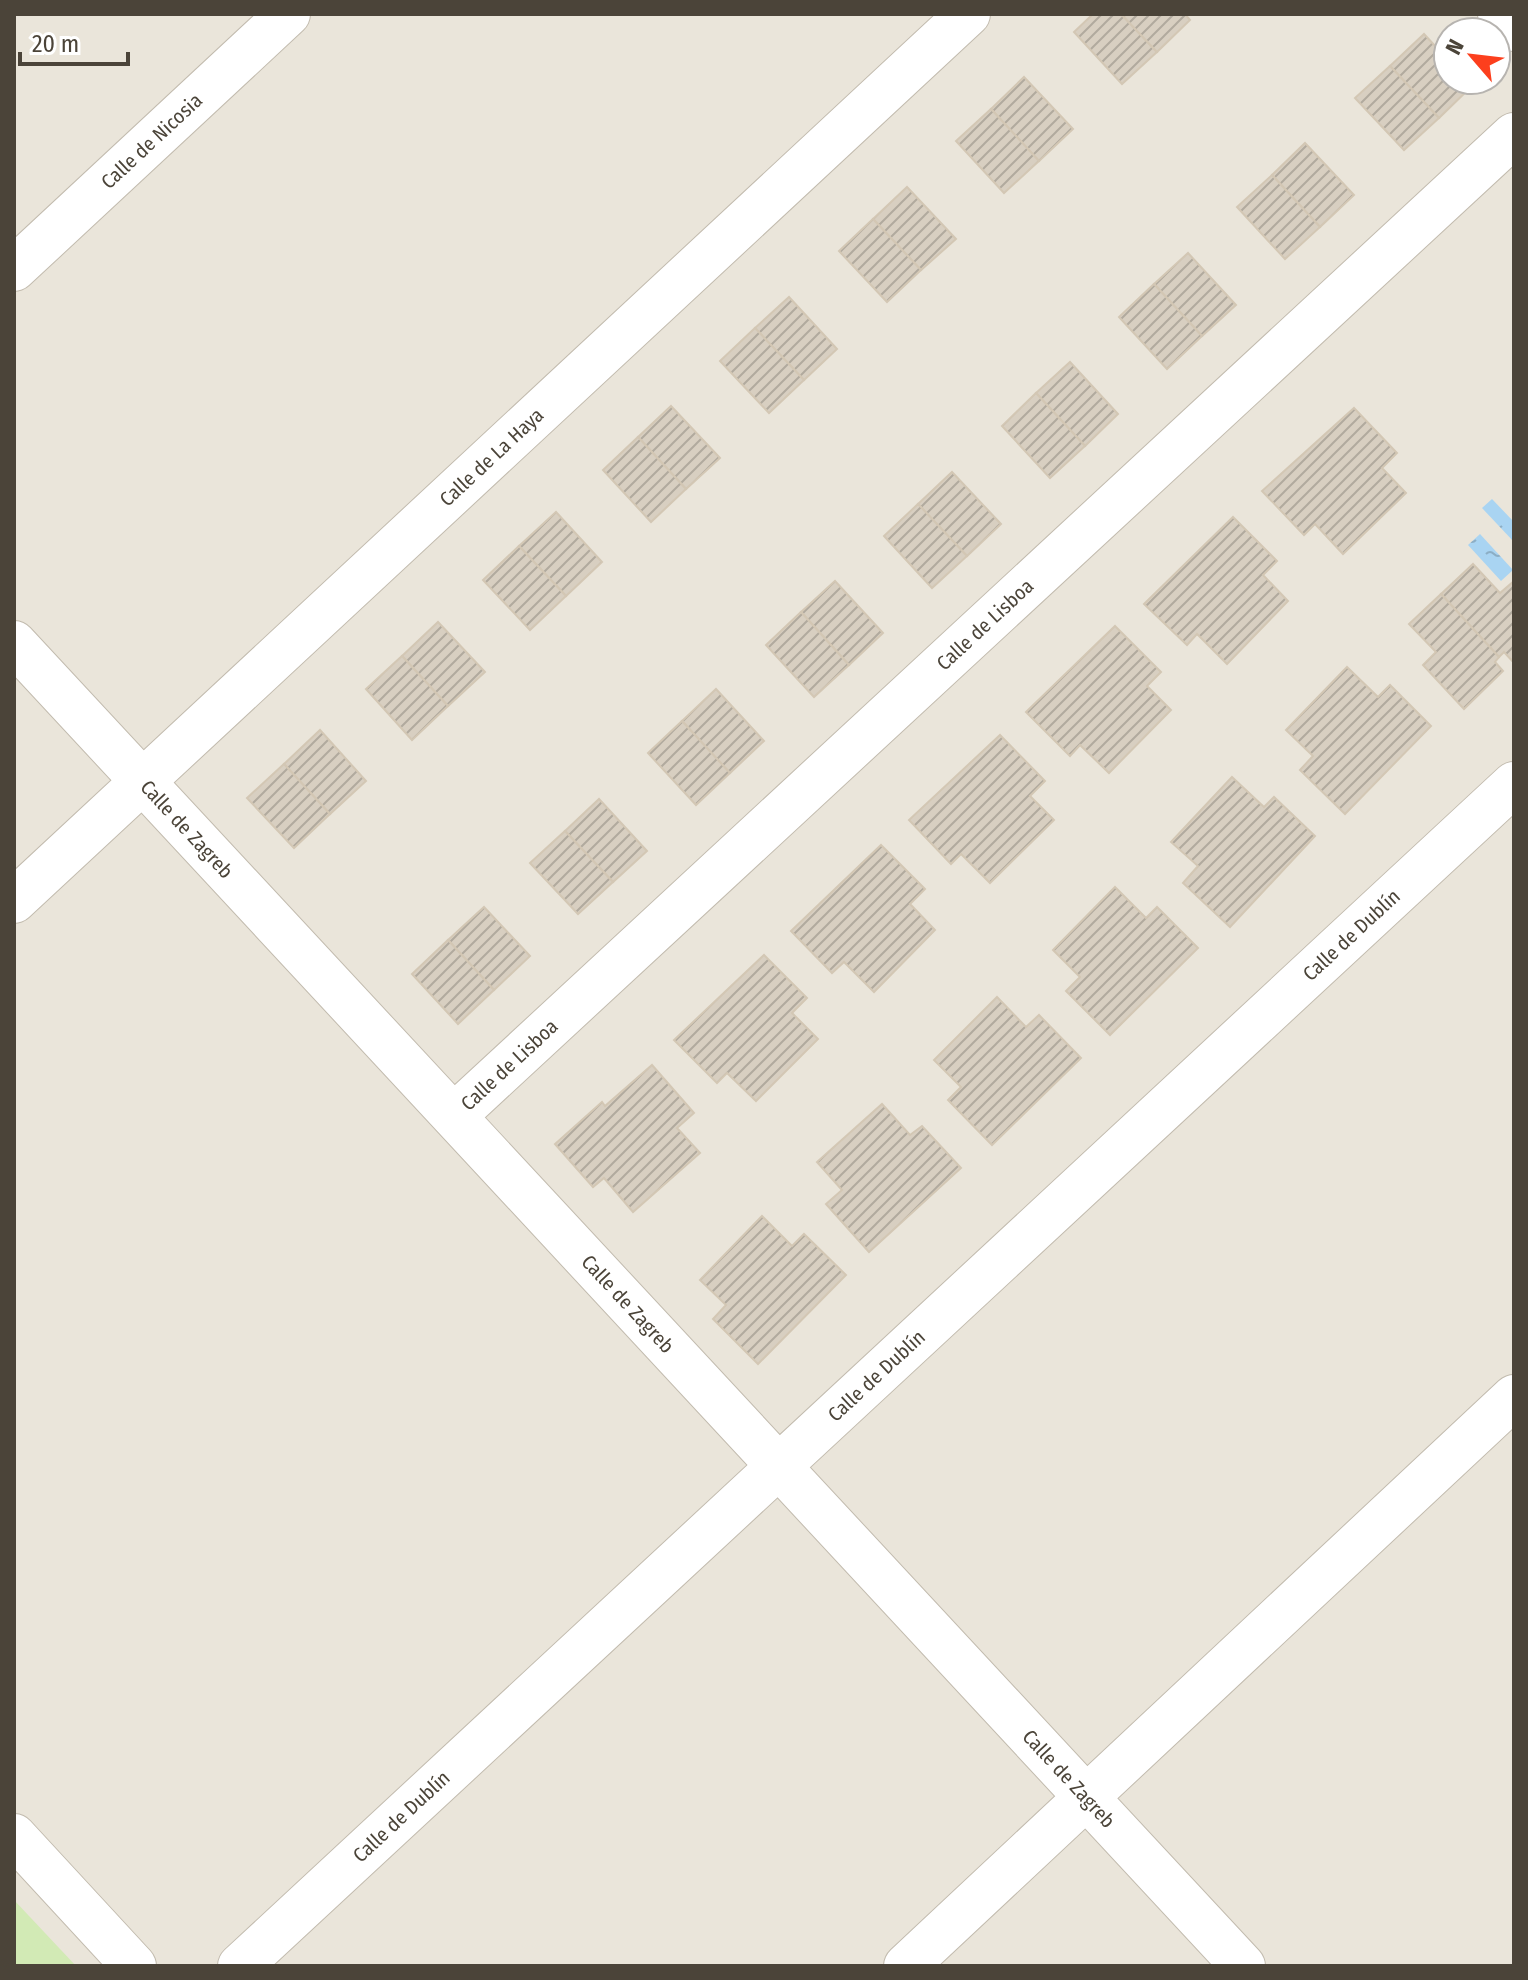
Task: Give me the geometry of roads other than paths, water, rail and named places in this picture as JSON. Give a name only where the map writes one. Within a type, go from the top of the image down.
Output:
[{"type":"street","name":"Calle de Nicosia","points":[[14,269],[288,14]]},
{"type":"street","name":"Calle de La Haya","points":[[14,901],[968,14]]},
{"type":"street","points":[[1500,14],[1514,29]]},
{"type":"street","name":"Calle de Lisboa","points":[[455,1115],[1514,135]]},
{"type":"street","name":"Calle de Zagreb","points":[[14,643],[1243,1966]]},
{"type":"street","name":"Calle de Dublín","points":[[240,1966],[1514,784]]},
{"type":"street","points":[[906,1966],[1514,1397]]},
{"type":"street","points":[[14,1836],[134,1966]]},
{"type":"water","points":[[1492,499],[1514,522],[1514,542],[1482,508]]},
{"type":"water","points":[[1480,534],[1513,570],[1501,581],[1468,545]]}]
